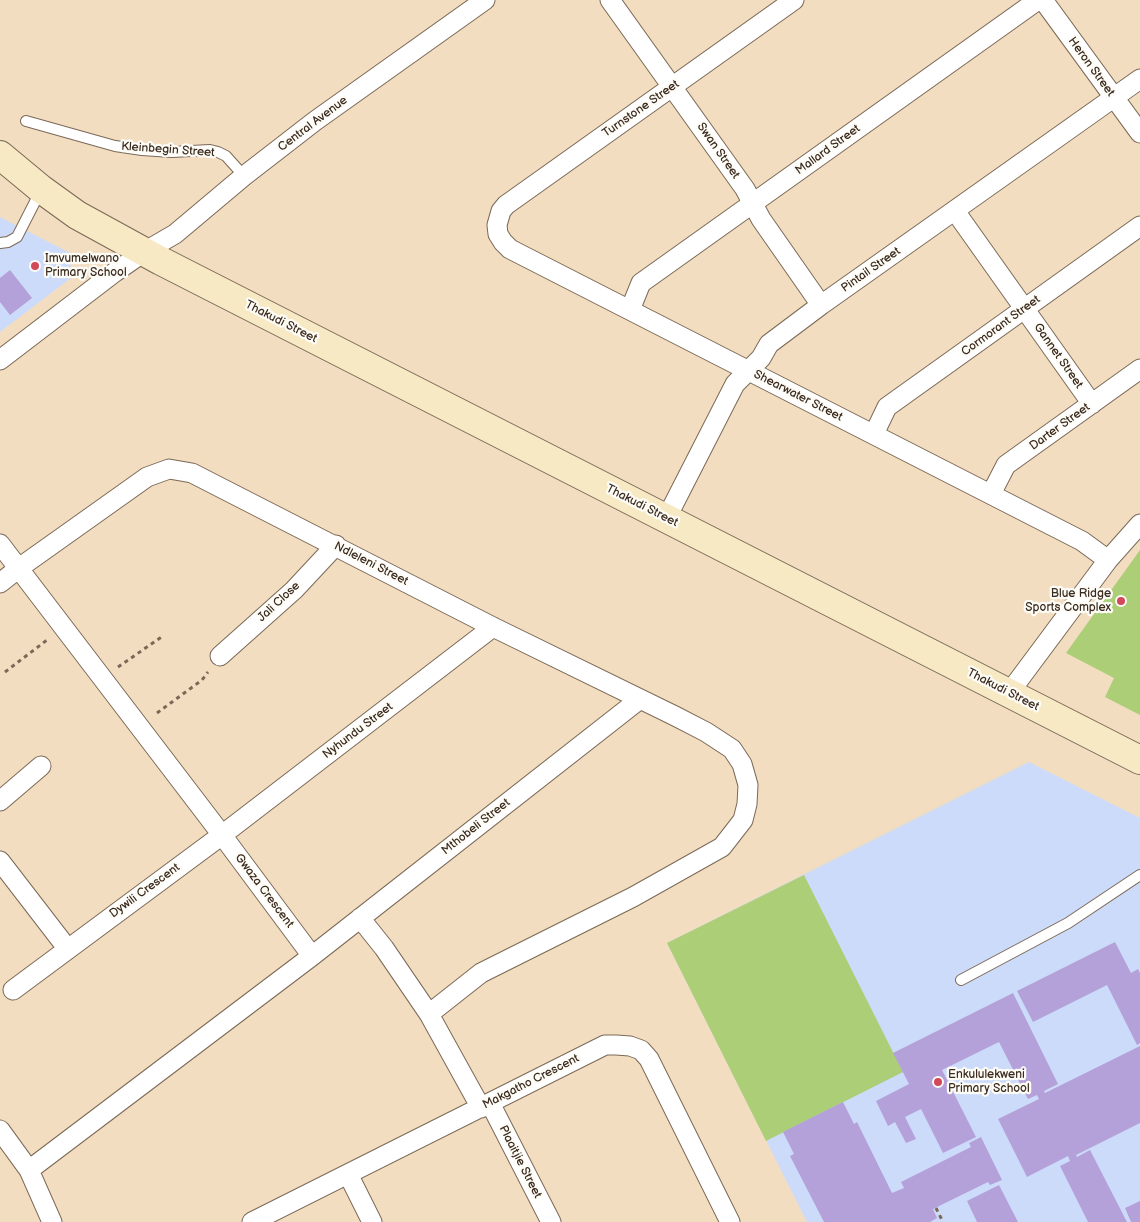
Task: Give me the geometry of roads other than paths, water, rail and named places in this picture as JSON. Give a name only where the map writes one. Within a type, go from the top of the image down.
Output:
[{"type":"street","name":"Central Avenue","points":[[0,360],[144,252],[175,234],[244,176],[322,116],[485,0]]},
{"type":"street","name":"Swan Street","points":[[610,0],[745,189],[761,220],[821,305]]},
{"type":"street","name":"Turnstone Street","points":[[497,225],[501,211],[506,205],[794,0]]},
{"type":"street","name":"Mallard Street","points":[[630,310],[641,283],[1038,0]]},
{"type":"street","name":"Heron Street","points":[[1042,0],[1140,133]]},
{"type":"street","name":"Pintail Street","points":[[666,519],[735,384],[761,358],[768,344],[1140,79]]},
{"type":"street","points":[[0,155],[41,189],[78,215],[144,252]]},
{"type":"street","name":"Gannet Street","points":[[955,211],[1092,404]]},
{"type":"street","name":"Shearwater Street","points":[[497,225],[498,234],[510,248],[1082,541],[1108,560]]},
{"type":"street","name":"Cormorant Street","points":[[874,434],[887,407],[1140,226]]},
{"type":"street","name":"Thakudi Street","points":[[144,252],[1140,760]]},
{"type":"street","name":"Darter Street","points":[[991,494],[1006,465],[1140,369]]},
{"type":"street","name":"Ndleleni Street","points":[[18,568],[147,477],[169,468],[192,472],[493,627],[706,732],[732,749],[742,764],[748,785],[747,804],[743,820],[722,847],[634,897],[481,973],[429,1014]]},
{"type":"street","points":[[1009,692],[1108,560],[1140,524]]},
{"type":"street","name":"Gwaza Crescent","points":[[0,544],[312,956]]},
{"type":"street","name":"Jali Close","points":[[220,656],[294,590],[336,545]]},
{"type":"street","points":[[0,583],[18,568]]},
{"type":"street","name":"Nyhundu Street","points":[[222,835],[493,627]]},
{"type":"street","name":"Mthobeli Street","points":[[312,956],[640,699]]},
{"type":"street","points":[[0,802],[41,766]]},
{"type":"street","name":"Dywili Crescent","points":[[13,990],[67,948],[222,835]]},
{"type":"street","points":[[0,861],[67,948]]},
{"type":"street","name":"Plaaitjie Street","points":[[360,918],[384,948],[429,1014],[486,1105],[551,1222]]},
{"type":"street","points":[[29,1170],[312,956]]},
{"type":"street","name":"Makgatho Crescent","points":[[252,1222],[604,1045],[630,1046],[640,1050],[649,1059],[730,1222]]},
{"type":"street","points":[[0,1130],[29,1170],[52,1222]]},
{"type":"street","points":[[348,1174],[372,1222]]},
{"type":"lane","name":"Kleinbegin Street","points":[[26,121],[114,146],[157,151],[210,150],[218,152],[226,156],[244,176]]},
{"type":"lane","points":[[0,243],[8,242],[17,237],[41,189]]},
{"type":"lane","points":[[961,980],[1068,924],[1140,875]]},
{"type":"place","name":"Imvumelwano Primary School","points":[[35,266]]},
{"type":"place","name":"Blue Ridge Sports Complex","points":[[1121,601]]},
{"type":"place","name":"Enkululekweni Primary School","points":[[938,1082]]}]
